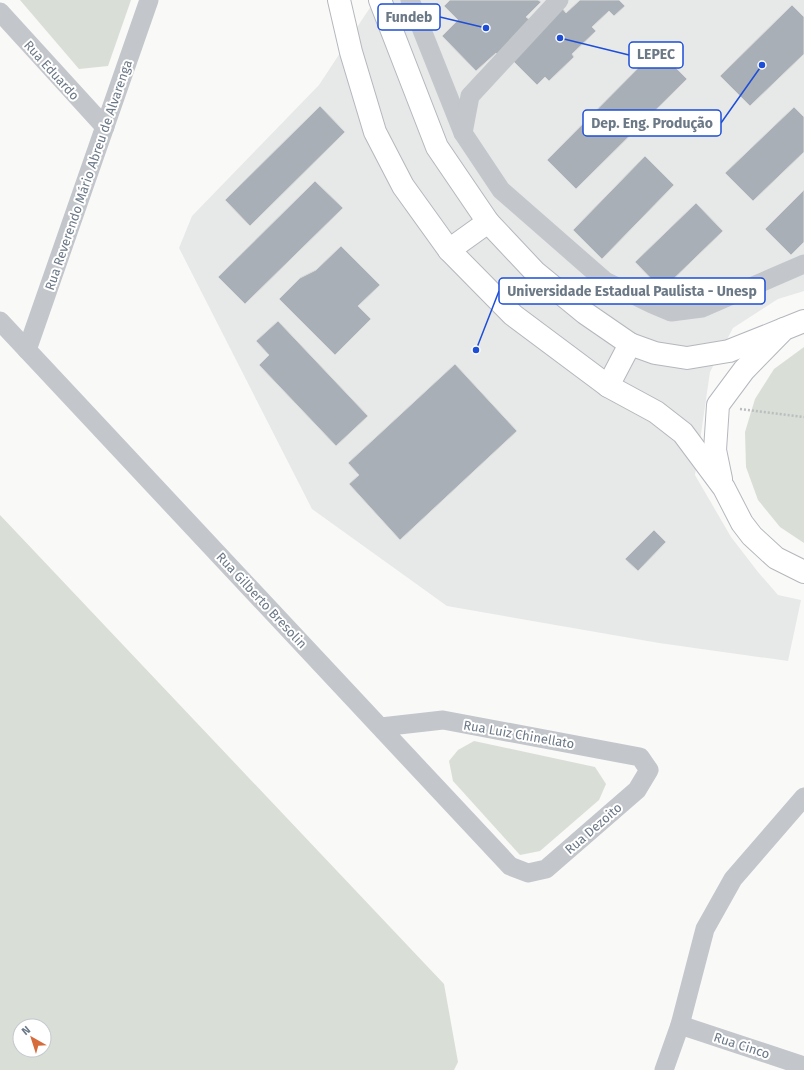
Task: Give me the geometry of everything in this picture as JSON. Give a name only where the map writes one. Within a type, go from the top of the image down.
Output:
[{"type":"main road","points":[[339,0],[351,52],[375,132],[403,186],[449,250],[513,315],[608,386],[656,412],[683,433],[724,488],[742,523],[752,536],[776,558],[804,572]]},
{"type":"main road","points":[[380,0],[437,147],[488,222],[535,272],[585,313],[630,344],[655,353],[687,358],[729,351],[804,321]]},
{"type":"main road","points":[[449,250],[488,222]]},
{"type":"main road","points":[[724,488],[715,450],[718,405],[744,370],[784,329]]},
{"type":"main road","points":[[608,386],[630,344]]},
{"type":"street","name":"Rua Reverendo Mário Abreu de Alvarenga","points":[[27,350],[149,0]]},
{"type":"street","points":[[410,0],[463,133],[501,190],[605,281],[671,312],[702,308],[804,264]]},
{"type":"street","points":[[463,133],[470,96],[559,0]]},
{"type":"street","name":"Rua Eduardo","points":[[0,12],[105,127]]},
{"type":"street","name":"Rua Gilberto Bresolin","points":[[0,321],[510,866],[528,873]]},
{"type":"street","name":"Rua Luiz Chinellato","points":[[381,728],[443,720],[640,757],[649,770]]},
{"type":"street","name":"Rua Dezoito","points":[[528,873],[546,869],[637,790],[649,770]]},
{"type":"street","points":[[664,1070],[680,1025],[705,929],[733,879],[804,796]]},
{"type":"street","name":"Rua Cinco","points":[[680,1025],[804,1066]]},
{"type":"path","points":[[718,405],[804,417]]},
{"type":"shaded area","points":[[20,0],[131,0],[108,66],[79,69]]},
{"type":"shaded area","points":[[375,0],[804,0],[804,291],[778,299],[733,328],[710,372],[695,475],[731,537],[758,572],[778,595],[801,600],[788,661],[659,643],[447,606],[312,509],[179,248],[192,216],[319,85]]},
{"type":"shaded area","points":[[804,347],[804,543],[780,527],[758,500],[746,467],[745,432],[755,399],[774,369]]},
{"type":"shaded area","points":[[0,515],[444,984],[458,1062],[454,1070],[0,1070]]},
{"type":"shaded area","points":[[474,741],[595,767],[606,784],[599,800],[540,851],[520,855],[453,781],[449,761],[458,750]]},
{"type":"building","points":[[450,0],[538,0],[541,2],[526,17],[530,20],[500,57],[496,53],[476,71],[442,36],[458,20],[444,6]]},
{"type":"building","points":[[580,0],[619,0],[625,6],[614,16],[609,11],[592,27],[596,31],[572,54],[574,57],[549,81],[545,77],[537,85],[513,61],[562,8],[566,13]]},
{"type":"building","points":[[792,5],[804,17],[804,54],[750,106],[720,76]]},
{"type":"building","points":[[657,49],[687,79],[576,189],[547,160]]},
{"type":"building","points":[[320,106],[345,132],[250,226],[225,200]]},
{"type":"building","points":[[794,107],[804,117],[804,152],[753,201],[725,173]]},
{"type":"building","points":[[645,156],[674,185],[602,259],[573,230]]},
{"type":"building","points":[[315,181],[343,208],[245,304],[218,277]]},
{"type":"building","points":[[804,190],[804,242],[791,255],[765,229]]},
{"type":"building","points":[[696,203],[723,231],[662,290],[635,262]]},
{"type":"building","points":[[341,246],[380,285],[358,306],[371,319],[335,355],[279,299],[300,278],[316,270]]},
{"type":"building","points":[[278,321],[368,416],[336,446],[259,365],[269,355],[256,341]]},
{"type":"building","points":[[455,364],[517,431],[400,540],[349,484],[359,475],[348,463]]},
{"type":"building","points":[[654,530],[666,542],[638,571],[625,559]]},
{"type":"place","name":"Fundeb","points":[[486,28]]},
{"type":"place","name":"LEPEC","points":[[560,38]]},
{"type":"place","name":"Dep. Eng. Produção","points":[[762,65]]},
{"type":"place","name":"Universidade Estadual Paulista - Unesp","points":[[476,350]]}]
